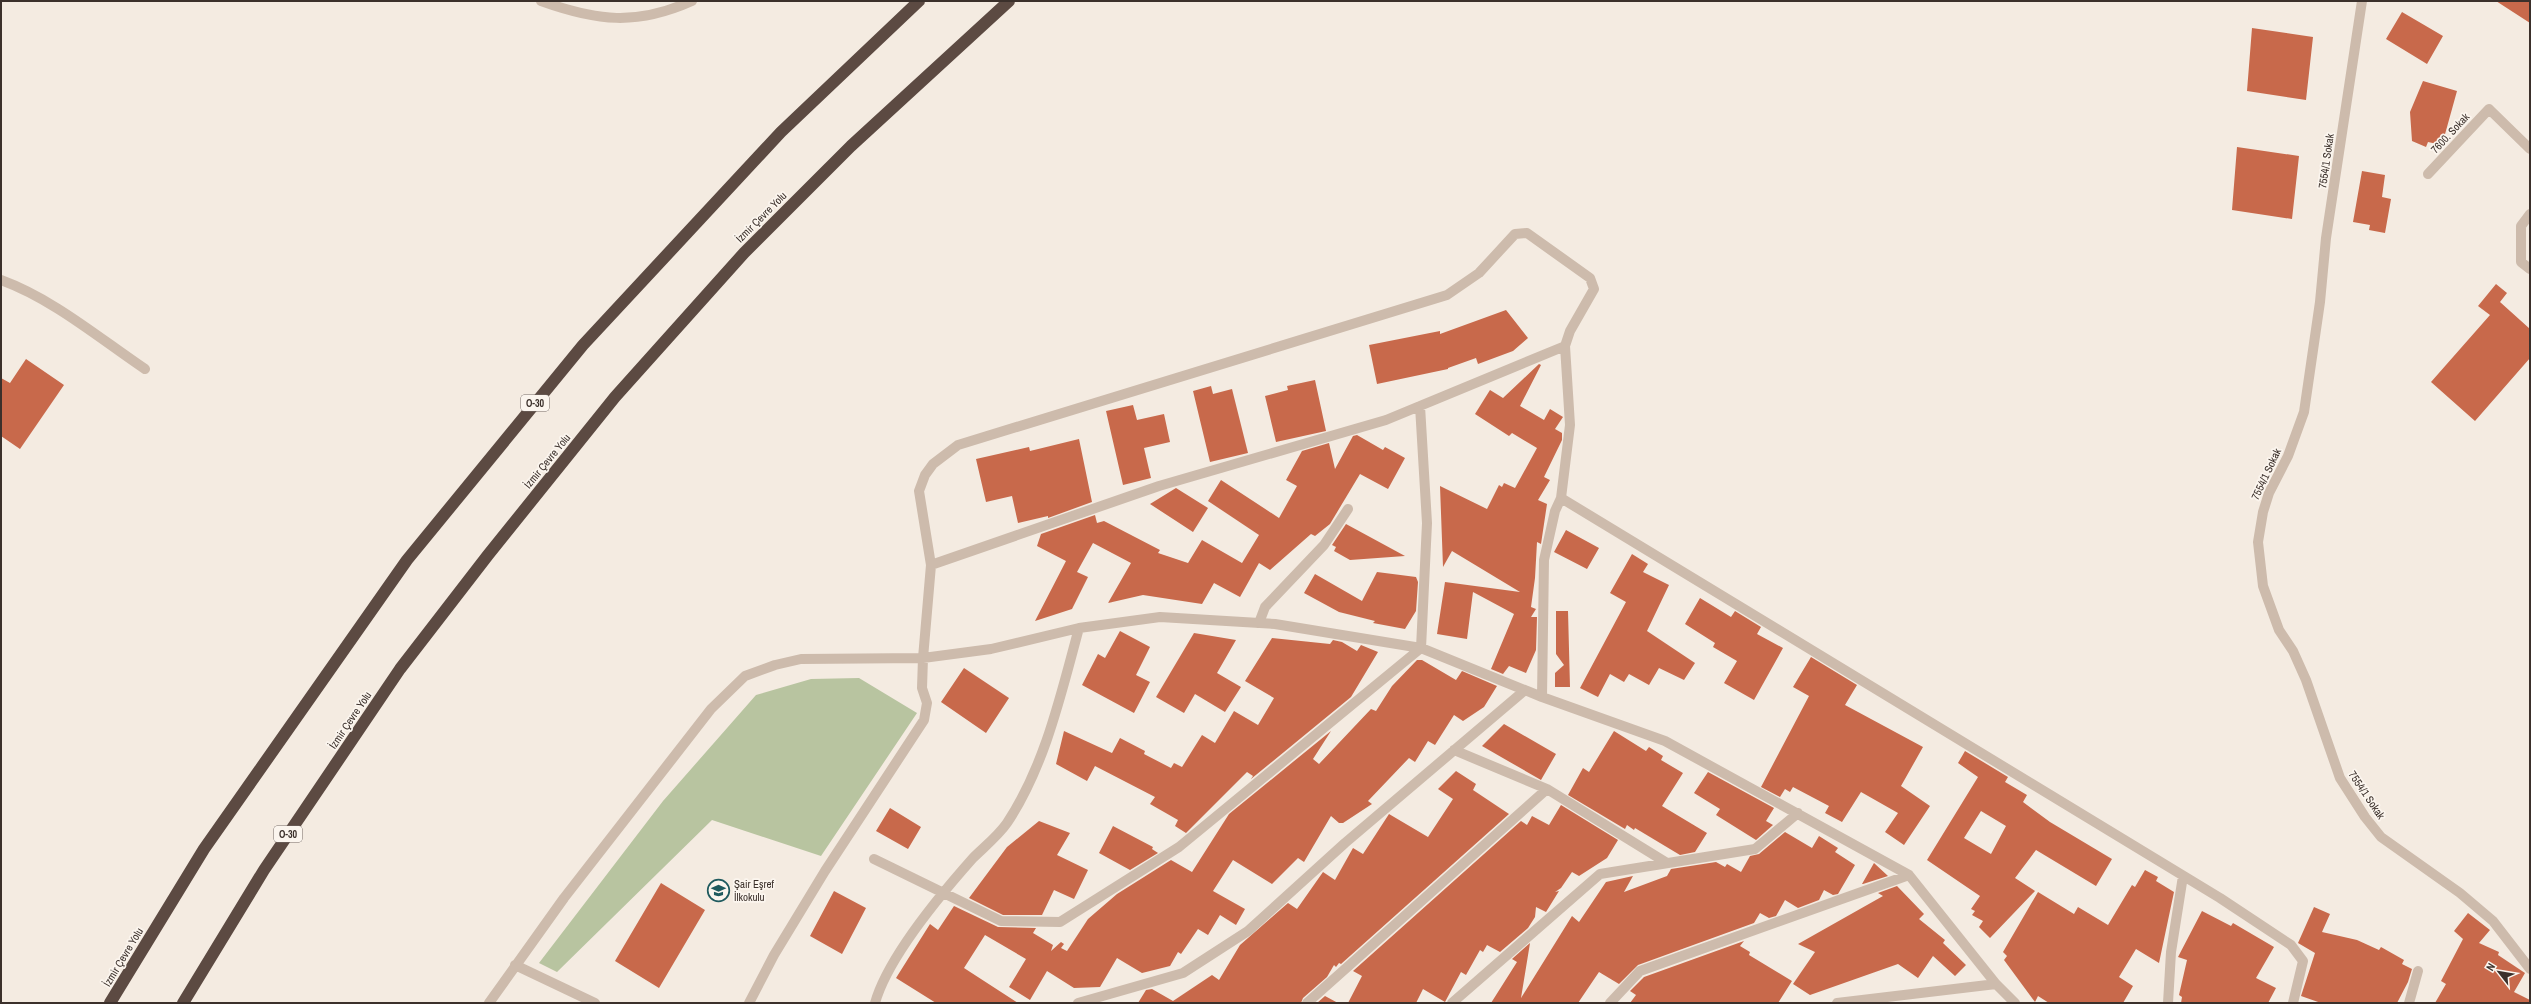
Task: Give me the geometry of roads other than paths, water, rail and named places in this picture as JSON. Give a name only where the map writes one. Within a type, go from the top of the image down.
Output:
[{"type":"highway","name":"İzmir Çevre Yolu","points":[[110,1003],[204,849],[407,560],[583,345],[781,132],[919,1]]},
{"type":"highway","name":"İzmir Çevre Yolu","points":[[183,1003],[206,962],[264,870],[400,669],[488,555],[615,397],[744,253],[851,146],[1009,1]]},
{"type":"highway","points":[[188,1003],[206,962]]},
{"type":"street","points":[[541,1],[594,17],[637,19],[690,1]]},
{"type":"street","name":"7554/1 Sokak","points":[[2362,1],[2326,238],[2320,302],[2304,412],[2288,456],[2269,493],[2263,512],[2259,549],[2263,586],[2279,630],[2293,651],[2306,680],[2340,778],[2381,837],[2460,893],[2493,921],[2530,969]]},
{"type":"street","name":"7600. Sokak","points":[[2428,174],[2489,109],[2530,149]]},
{"type":"street","points":[[2530,214],[2521,226],[2521,262],[2530,269]]},
{"type":"street","points":[[749,1003],[774,956],[825,871],[924,720],[927,703],[922,688],[923,658],[931,565],[919,492],[925,475],[933,464],[958,445],[1448,295],[1480,273],[1515,234],[1527,233],[1590,278],[1594,289],[1570,331],[1565,346],[1570,425],[1561,498],[1555,511],[1544,560],[1542,697]]},
{"type":"street","points":[[1,280],[21,287],[55,308],[145,369]]},
{"type":"street","points":[[931,565],[1159,486],[1386,420],[1565,346]]},
{"type":"street","points":[[874,859],[1001,921],[1060,922],[1179,847],[1421,648],[1427,523],[1420,406]]},
{"type":"street","points":[[1561,498],[2183,876],[2292,945],[2303,960],[2293,1003]]},
{"type":"street","points":[[1259,623],[1265,607],[1324,545],[1348,510]]},
{"type":"street","points":[[489,1003],[564,898],[706,716],[745,676],[775,664],[801,659],[923,658],[991,649],[1079,628],[1160,617],[1259,623],[1421,648],[1542,697],[1665,741],[1909,875],[1996,984],[2015,1003]]},
{"type":"street","points":[[875,1003],[894,961],[943,893],[1006,825],[1029,787],[1059,698],[1079,628]]},
{"type":"street","points":[[1078,1003],[1183,973],[1248,931],[1345,843],[1525,690]]},
{"type":"street","points":[[1454,750],[1547,790],[1667,863]]},
{"type":"street","points":[[1307,1003],[1547,790]]},
{"type":"street","points":[[1452,1003],[1600,874],[1755,849],[1798,813]]},
{"type":"street","points":[[1610,1003],[1640,971],[1909,875]]},
{"type":"street","points":[[2168,1003],[2171,952],[2183,876]]},
{"type":"street","points":[[515,965],[594,1003]]},
{"type":"street","points":[[2408,1003],[2418,971]]},
{"type":"street","points":[[1837,1003],[1866,1001],[1996,984]]},
{"type":"place","name":"Şair Eşref İlkokulu","points":[[719,890]]}]
